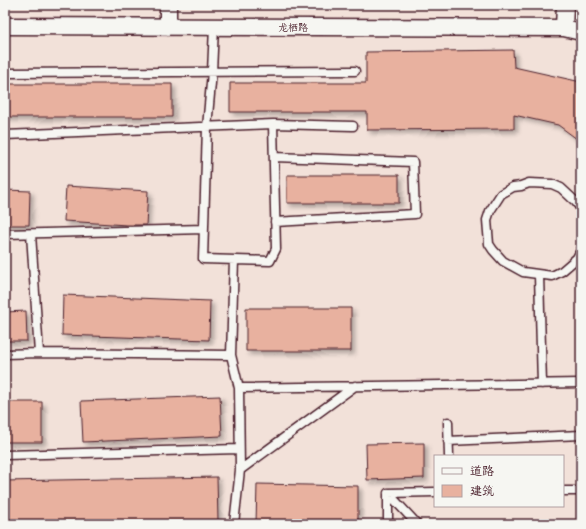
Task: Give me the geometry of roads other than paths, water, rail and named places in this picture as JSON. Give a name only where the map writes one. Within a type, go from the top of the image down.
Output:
[{"type":"street","points":[[168,5],[168,27]]},
{"type":"street","points":[[564,28],[565,5]]},
{"type":"street","name":"龙栖路","points":[[5,26],[564,28],[581,32]]},
{"type":"lane","points":[[214,27],[207,127],[204,259],[270,261],[276,249],[274,124]]},
{"type":"lane","points":[[5,73],[354,71]]},
{"type":"lane","points":[[5,135],[274,124],[353,126]]},
{"type":"lane","points":[[274,157],[413,162],[415,214],[275,222]]},
{"type":"lane","points":[[581,209],[571,196],[561,188],[552,184],[529,183],[513,187],[501,194],[490,211],[487,220],[489,244],[497,255],[523,272],[552,276],[562,272],[577,258],[581,250]]},
{"type":"lane","points":[[5,234],[204,229]]},
{"type":"lane","points":[[31,234],[39,353]]},
{"type":"lane","points":[[234,260],[231,355],[239,388],[240,449],[240,470],[234,524]]},
{"type":"lane","points":[[539,275],[542,384]]},
{"type":"lane","points":[[5,354],[231,355]]},
{"type":"lane","points":[[239,388],[581,383]]},
{"type":"lane","points":[[240,470],[355,386]]},
{"type":"lane","points":[[448,422],[449,455]]},
{"type":"lane","points":[[448,441],[581,435]]},
{"type":"lane","points":[[5,455],[240,449]]},
{"type":"lane","points":[[564,491],[581,491]]},
{"type":"lane","points":[[388,493],[434,492]]},
{"type":"lane","points":[[388,493],[388,524]]},
{"type":"lane","points":[[388,493],[418,524]]}]
